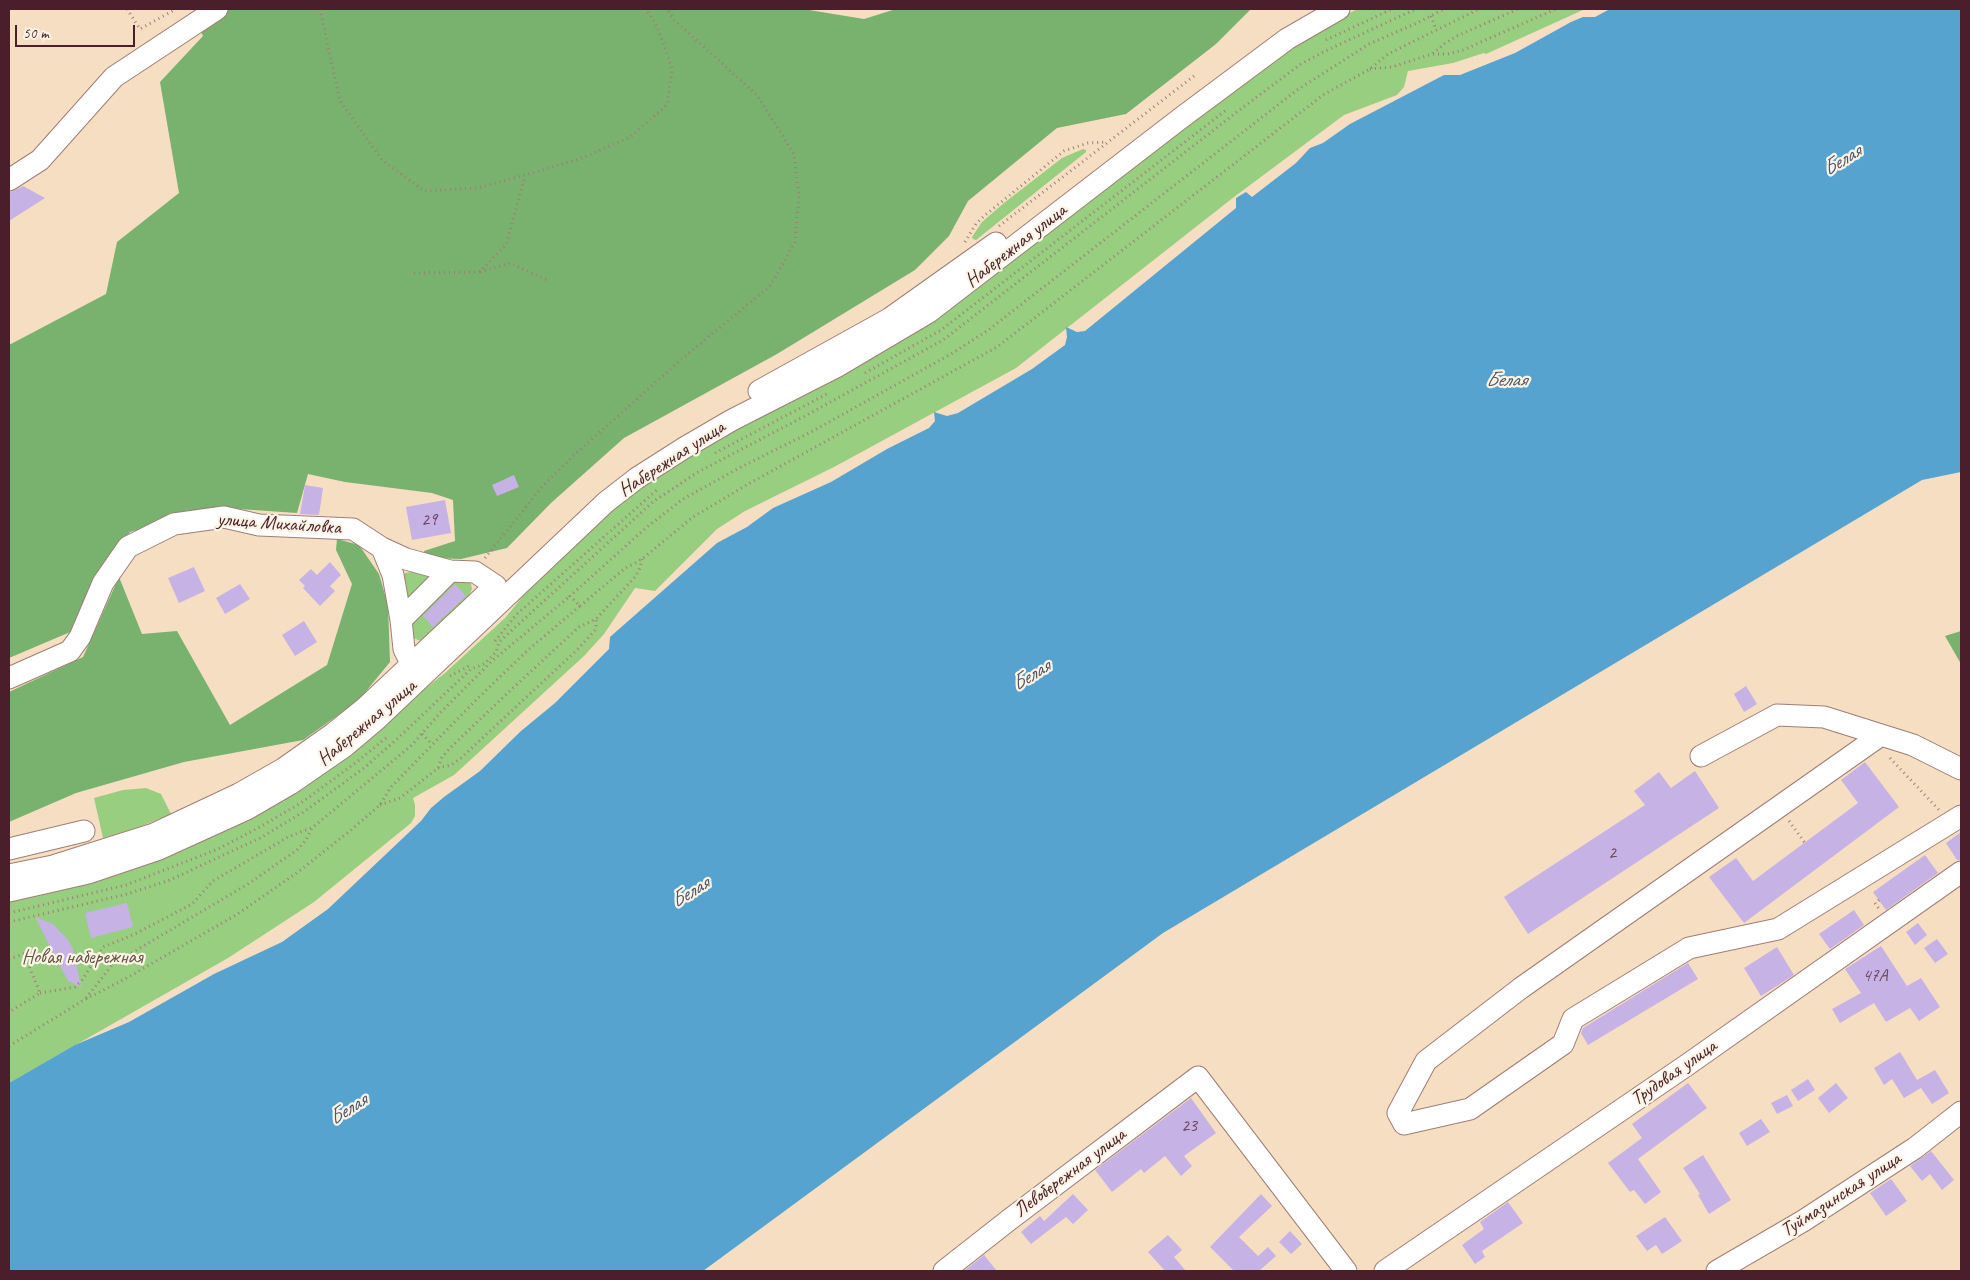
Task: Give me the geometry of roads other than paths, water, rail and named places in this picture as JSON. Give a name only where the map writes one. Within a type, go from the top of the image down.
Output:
[{"type":"street","points":[[9,180],[40,160],[114,77],[216,9]]},
{"type":"street","name":"Набережная улица","points":[[9,892],[86,865],[154,834],[239,794],[302,757],[365,708],[598,493],[630,468],[670,441],[725,409],[832,352],[920,299],[995,244],[1258,42],[1308,9]]},
{"type":"street","name":"Набережная улица","points":[[9,874],[53,866],[86,865],[158,849],[247,809],[310,771],[377,720],[606,502],[636,478],[732,420],[836,367],[929,312],[1287,39],[1339,9]]},
{"type":"street","name":"улица Михайловка","points":[[9,678],[70,651],[80,637],[103,583],[128,547],[174,524],[224,517],[258,525],[353,529],[382,548],[406,559],[450,571],[475,572],[496,586]]},
{"type":"street","points":[[382,548],[393,575],[404,649],[412,665]]},
{"type":"street","points":[[401,620],[450,571]]},
{"type":"street","points":[[1702,756],[1777,715],[1824,717],[1883,744],[1913,745],[1961,769]]},
{"type":"street","points":[[1883,744],[1521,988],[1426,1061],[1398,1113],[1404,1124],[1470,1109],[1564,1044],[1573,1019],[1689,948],[1778,929],[1956,819]]},
{"type":"street","points":[[9,849],[84,832]]},
{"type":"street","name":"Трудовая улица","points":[[1385,1271],[1686,1065],[1961,872]]},
{"type":"street","name":"Левобережная улица","points":[[944,1271],[1198,1077],[1346,1271]]},
{"type":"street","name":"Туймазинская улица","points":[[1717,1271],[1803,1221],[1915,1148],[1961,1112]]},
{"type":"water","name":"Белая","points":[[1610,9],[1961,9],[1961,472],[1922,480],[1163,933],[703,1271],[9,1271],[9,1083],[75,1045],[129,1022],[214,974],[282,942],[328,909],[421,821],[431,808],[480,771],[521,731],[555,703],[609,649],[610,637],[717,543],[747,527],[773,508],[831,482],[887,449],[929,428],[935,421],[934,412],[947,416],[958,413],[1032,369],[1065,345],[1067,337],[1066,327],[1077,332],[1085,331],[1236,208],[1236,198],[1246,192],[1252,197],[1296,163],[1310,148],[1323,143],[1350,124],[1444,75],[1460,75],[1515,53],[1571,22],[1583,17],[1595,17]]},
{"type":"park label","name":"Новая набережная","points":[[82,958]]}]
